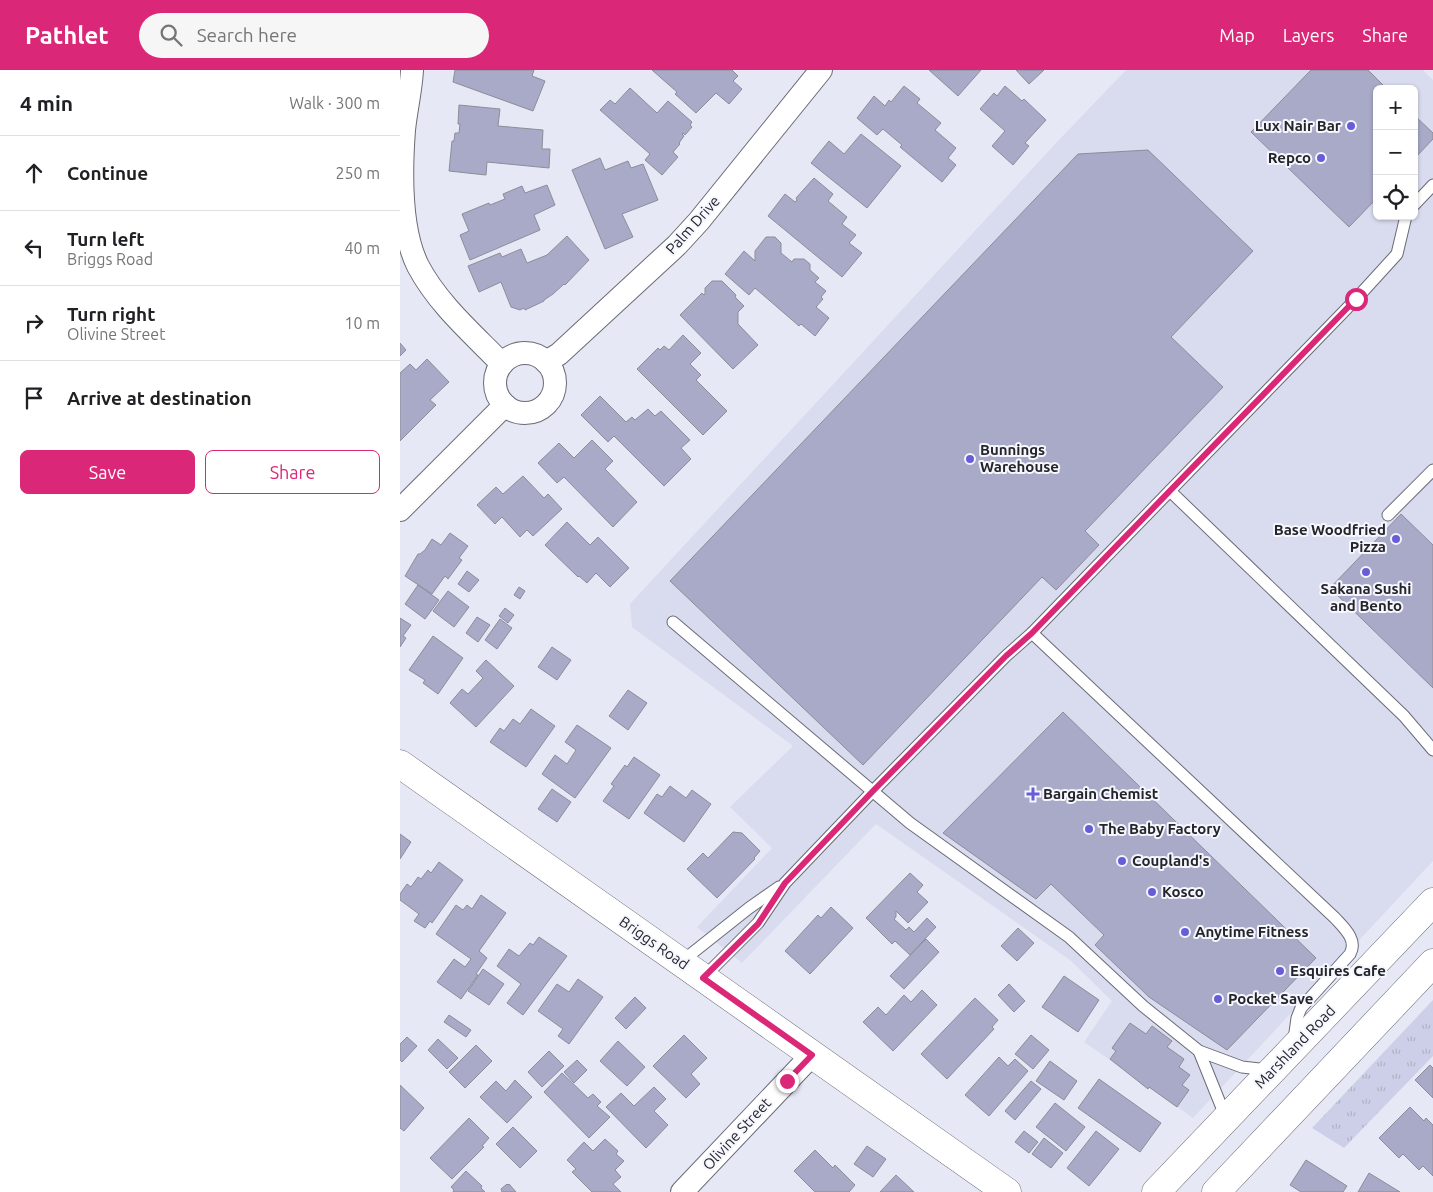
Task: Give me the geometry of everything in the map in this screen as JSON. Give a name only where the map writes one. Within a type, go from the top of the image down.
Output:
[{"type":"main road","name":"Briggs Road","points":[[400,764],[1007,1192]]},
{"type":"main road","name":"Marshland Road","points":[[1156,1192],[1433,902]]},
{"type":"main road","points":[[1216,1192],[1433,963]]},
{"type":"street","points":[[412,70],[411,91],[402,129],[403,212],[408,238],[417,265],[432,288],[452,314],[502,364]]},
{"type":"street","name":"Palm Drive","points":[[546,362],[566,347],[677,245],[699,221],[821,70]]},
{"type":"street","points":[[519,354],[534,355],[546,362],[552,371],[555,381],[554,391],[550,400],[533,412],[518,412],[505,405],[499,398],[495,380],[502,364],[509,358],[519,354]]},
{"type":"street","points":[[400,510],[505,405]]},
{"type":"street","name":"Olivine Street","points":[[682,1192],[812,1055]]},
{"type":"lane","points":[[1418,201],[1433,185]]},
{"type":"lane","points":[[703,978],[758,924],[785,883],[872,792],[1006,656],[1032,633],[1356,299],[1397,254],[1405,220]]},
{"type":"lane","points":[[1388,515],[1433,470]]},
{"type":"lane","points":[[1170,491],[1404,716],[1428,740],[1433,750]]},
{"type":"lane","points":[[674,622],[910,823],[1068,937],[1143,1006],[1199,1050],[1242,1067],[1273,1070]]},
{"type":"lane","points":[[1032,633],[1346,930],[1353,950],[1301,1008],[1297,1018],[1293,1049]]},
{"type":"lane","points":[[682,962],[749,908],[785,883]]},
{"type":"lane","points":[[1199,1050],[1226,1118]]},
{"type":"shaded area","points":[[1126,70],[1423,70],[1433,80],[1433,861],[1193,1118],[1084,1042],[1112,1001],[1070,960],[876,824],[742,963],[697,927],[772,848],[730,807],[793,746],[632,627],[630,604],[1057,142]]},
{"type":"green space","points":[[1433,1000],[1433,1056],[1344,1148],[1312,1128]]},
{"type":"building","points":[[455,70],[534,70],[532,76],[545,81],[533,111],[453,82]]},
{"type":"building","points":[[652,70],[732,70],[738,76],[733,81],[742,89],[729,104],[716,93],[696,113],[675,94],[677,92]]},
{"type":"building","points":[[929,70],[981,70],[958,96]]},
{"type":"building","points":[[1016,70],[1044,70],[1029,84]]},
{"type":"building","points":[[1311,70],[1368,70],[1383,85],[1373,85],[1373,202],[1349,227],[1251,132]]},
{"type":"building","points":[[904,86],[920,99],[917,103],[941,123],[935,130],[956,148],[948,158],[956,165],[942,182],[900,147],[902,145],[883,129],[877,135],[857,118],[874,96],[885,106],[889,100],[891,102]]},
{"type":"building","points":[[1005,86],[1022,101],[1024,99],[1046,120],[1025,143],[1029,146],[1013,165],[992,146],[1005,131],[980,109],[994,93],[997,96]]},
{"type":"building","points":[[630,88],[657,113],[668,101],[692,122],[690,125],[692,127],[685,135],[682,134],[684,136],[680,144],[673,152],[678,157],[662,175],[645,160],[650,154],[600,110],[610,100],[615,104]]},
{"type":"building","points":[[459,105],[500,109],[498,126],[543,130],[542,149],[550,149],[549,168],[487,162],[486,175],[449,171],[452,141],[454,141],[455,133],[459,133]]},
{"type":"building","points":[[1418,119],[1433,133],[1433,139],[1418,155]]},
{"type":"building","points":[[861,134],[901,166],[867,208],[811,163],[829,141],[844,154]]},
{"type":"building","name":"Bunnings Warehouse","points":[[1148,150],[1253,251],[1171,337],[1223,387],[1085,531],[1099,545],[1056,590],[1042,577],[863,765],[670,581],[1078,154]]},
{"type":"building","points":[[600,158],[605,170],[628,161],[631,168],[643,164],[658,200],[622,214],[633,237],[605,249],[572,170]]},
{"type":"building","points":[[814,178],[833,194],[828,201],[847,217],[842,224],[856,235],[849,243],[862,253],[842,277],[768,216],[785,194],[795,202],[796,198]]},
{"type":"building","points":[[547,185],[555,205],[534,215],[540,230],[470,260],[460,235],[469,231],[462,214],[505,199],[503,194],[522,186],[525,193]]},
{"type":"building","points":[[567,236],[589,260],[565,285],[544,301],[525,310],[524,308],[520,310],[511,307],[501,282],[479,292],[468,266],[500,253],[502,257],[521,249],[527,263],[547,255]]},
{"type":"building","points":[[766,237],[775,237],[781,243],[781,253],[792,262],[794,259],[804,259],[810,264],[810,270],[819,278],[815,282],[826,291],[821,297],[823,299],[816,307],[829,318],[815,336],[801,324],[799,326],[755,288],[749,295],[725,274],[744,251],[755,261],[755,251]]},
{"type":"building","points":[[712,281],[722,281],[744,306],[738,312],[738,324],[758,345],[733,369],[680,315],[702,293],[705,294],[705,288]]},
{"type":"building","points":[[683,335],[701,353],[690,364],[701,375],[696,380],[727,411],[703,435],[637,369],[658,348],[660,350],[664,346],[669,350]]},
{"type":"building","points":[[400,343],[406,350],[400,356]]},
{"type":"building","points":[[427,359],[449,382],[430,400],[436,405],[400,441],[400,373],[410,364],[416,370]]},
{"type":"building","points":[[600,396],[626,422],[632,417],[635,420],[648,409],[655,416],[661,411],[690,440],[681,448],[691,459],[664,486],[614,436],[608,442],[581,415]]},
{"type":"building","points":[[592,440],[613,461],[605,469],[637,502],[613,527],[564,477],[557,483],[538,463],[559,443],[574,458]]},
{"type":"building","points":[[523,476],[544,498],[548,494],[562,509],[533,536],[527,530],[520,537],[502,517],[495,524],[477,505],[496,487],[503,494]]},
{"type":"building","points":[[1401,514],[1433,545],[1433,688],[1330,588]]},
{"type":"building","points":[[567,522],[590,545],[598,537],[629,568],[610,587],[596,573],[587,583],[578,577],[545,545]]},
{"type":"building","points":[[450,533],[468,546],[459,558],[462,560],[448,579],[445,576],[432,594],[405,576],[418,554],[425,550],[432,539],[441,545]]},
{"type":"building","points":[[467,571],[479,580],[469,592],[458,584]]},
{"type":"building","points":[[418,585],[439,600],[425,619],[405,604]]},
{"type":"building","points":[[519,587],[525,591],[520,599],[514,595]]},
{"type":"building","points":[[448,591],[469,607],[454,627],[433,611]]},
{"type":"building","points":[[505,608],[514,615],[508,623],[499,616]]},
{"type":"building","points":[[477,617],[490,625],[478,642],[466,633]]},
{"type":"building","points":[[400,618],[411,625],[403,636],[406,638],[400,647]]},
{"type":"building","points":[[500,619],[512,628],[497,649],[485,640]]},
{"type":"building","points":[[433,636],[463,658],[438,694],[423,683],[425,680],[409,670]]},
{"type":"building","points":[[552,647],[571,660],[557,680],[538,667]]},
{"type":"building","points":[[486,660],[514,686],[476,727],[450,703],[462,689],[468,694],[483,678],[476,671]]},
{"type":"building","points":[[628,690],[647,703],[628,730],[609,716]]},
{"type":"building","points":[[531,709],[555,726],[526,767],[490,742],[500,728],[504,731],[513,719],[520,724]]},
{"type":"building","points":[[1063,712],[1316,958],[1227,1050],[1149,997],[1095,945],[1104,935],[1051,884],[1036,899],[943,833]]},
{"type":"building","points":[[577,725],[611,748],[575,798],[542,774],[555,755],[567,764],[576,750],[565,742]]},
{"type":"building","points":[[634,757],[660,775],[629,819],[603,801],[614,786],[611,784],[625,765],[627,767]]},
{"type":"building","points":[[670,786],[686,798],[692,790],[711,804],[684,842],[644,813],[657,794],[662,797]]},
{"type":"building","points":[[552,789],[571,802],[557,822],[538,809]]},
{"type":"building","points":[[733,832],[742,833],[760,851],[755,859],[717,898],[687,869],[703,853],[708,858]]},
{"type":"building","points":[[400,834],[411,842],[400,859]]},
{"type":"building","points":[[439,862],[463,880],[432,923],[430,921],[425,928],[414,921],[419,914],[400,900],[400,894],[407,884],[411,887],[418,877],[421,879],[428,870],[431,873]]},
{"type":"building","points":[[910,873],[923,885],[917,892],[928,902],[908,923],[896,911],[894,919],[906,930],[909,927],[914,932],[927,918],[936,927],[910,955],[895,941],[892,944],[866,918]]},
{"type":"building","points":[[481,895],[506,913],[479,951],[487,958],[476,974],[478,975],[461,999],[437,982],[454,959],[465,967],[471,959],[436,934],[456,905],[463,910],[467,905],[472,909]]},
{"type":"building","points":[[831,907],[853,928],[810,974],[785,951],[818,915],[821,918]]},
{"type":"building","points":[[1018,928],[1034,943],[1017,961],[1001,946]]},
{"type":"building","points":[[539,937],[567,956],[523,1015],[507,1003],[521,984],[497,966],[509,949],[519,956],[530,943],[533,945]]},
{"type":"building","points":[[926,939],[939,952],[904,989],[890,976]]},
{"type":"building","points":[[483,969],[504,984],[489,1005],[468,991]]},
{"type":"building","points":[[1064,976],[1099,1000],[1078,1032],[1042,1007]]},
{"type":"building","points":[[578,979],[603,997],[569,1044],[558,1036],[563,1029],[538,1011],[557,984],[569,992]]},
{"type":"building","points":[[1009,984],[1025,1001],[1014,1012],[998,995]]},
{"type":"building","points":[[922,990],[937,1005],[893,1051],[863,1022],[878,1007],[886,1015],[904,995],[911,1002]]},
{"type":"building","points":[[635,997],[646,1008],[626,1029],[615,1018]]},
{"type":"building","points":[[975,998],[998,1020],[992,1027],[994,1029],[947,1079],[921,1054]]},
{"type":"building","points":[[449,1015],[471,1030],[466,1037],[444,1022]]},
{"type":"building","points":[[1130,1023],[1146,1034],[1152,1026],[1172,1041],[1167,1047],[1184,1059],[1179,1067],[1190,1075],[1182,1085],[1189,1090],[1177,1107],[1149,1087],[1148,1089],[1110,1059],[1116,1051],[1112,1048]]},
{"type":"building","points":[[684,1035],[707,1058],[691,1074],[700,1084],[686,1098],[653,1066]]},
{"type":"building","points":[[1031,1035],[1049,1050],[1033,1069],[1015,1054]]},
{"type":"building","points":[[407,1037],[417,1046],[402,1062],[400,1060],[400,1044]]},
{"type":"building","points":[[438,1039],[458,1058],[447,1069],[428,1050]]},
{"type":"building","points":[[618,1041],[645,1067],[627,1086],[600,1061]]},
{"type":"building","points":[[476,1045],[492,1061],[465,1088],[449,1072]]},
{"type":"building","points":[[549,1051],[564,1066],[542,1087],[528,1072]]},
{"type":"building","points":[[999,1057],[1008,1066],[1015,1059],[1028,1071],[989,1116],[965,1095]]},
{"type":"building","points":[[577,1060],[587,1070],[574,1083],[564,1072]]},
{"type":"building","points":[[1050,1061],[1077,1081],[1064,1100],[1036,1081]]},
{"type":"building","points":[[1430,1065],[1433,1068],[1433,1098],[1415,1080]]},
{"type":"building","points":[[562,1073],[588,1098],[593,1094],[601,1102],[597,1106],[610,1117],[589,1138],[544,1092]]},
{"type":"building","points":[[1099,1079],[1161,1123],[1140,1152],[1078,1108]]},
{"type":"building","points":[[515,1080],[532,1097],[507,1123],[480,1097],[496,1081],[506,1091]]},
{"type":"building","points":[[1031,1081],[1041,1089],[1015,1120],[1005,1111]]},
{"type":"building","points":[[400,1085],[424,1108],[404,1131],[400,1128]]},
{"type":"building","points":[[654,1087],[666,1099],[654,1111],[668,1125],[646,1148],[606,1107],[621,1093],[634,1106]]},
{"type":"building","points":[[1055,1103],[1085,1127],[1066,1151],[1036,1127]]},
{"type":"building","points":[[1410,1107],[1424,1121],[1426,1118],[1433,1125],[1433,1176],[1423,1166],[1419,1170],[1403,1154],[1399,1158],[1379,1138]]},
{"type":"building","points":[[469,1118],[489,1138],[482,1146],[484,1147],[452,1179],[430,1158]]},
{"type":"building","points":[[513,1127],[537,1151],[520,1168],[496,1144]]},
{"type":"building","points":[[1024,1131],[1038,1142],[1029,1153],[1015,1142]]},
{"type":"building","points":[[1096,1131],[1119,1149],[1089,1186],[1067,1168]]},
{"type":"building","points":[[1044,1138],[1063,1153],[1051,1168],[1032,1154]]},
{"type":"building","points":[[605,1139],[618,1151],[616,1154],[624,1161],[615,1170],[621,1177],[613,1184],[621,1192],[592,1192],[572,1172],[576,1169],[567,1160],[584,1142],[593,1151]]},
{"type":"building","points":[[867,1146],[886,1159],[873,1177],[854,1164]]},
{"type":"building","points":[[815,1150],[833,1168],[835,1165],[855,1185],[849,1192],[815,1192],[794,1171]]},
{"type":"building","points":[[1306,1160],[1347,1186],[1343,1192],[1301,1192],[1290,1185]]},
{"type":"building","points":[[466,1171],[482,1186],[481,1188],[485,1192],[453,1192],[454,1190],[451,1187]]},
{"type":"building","points":[[1369,1173],[1400,1192],[1358,1192]]},
{"type":"building","points":[[896,1175],[914,1192],[880,1192]]},
{"type":"building","points":[[507,1184],[516,1192],[502,1192],[501,1189]]},
{"type":"place","name":"Lux Nair Bar","points":[[1351,126]]},
{"type":"place","name":"Repco","points":[[1321,158]]},
{"type":"place","name":"Bunnings Warehouse","points":[[970,459]]},
{"type":"place","name":"Base Woodfried Pizza","points":[[1396,539]]},
{"type":"place","name":"Sakana Sushi and Bento","points":[[1366,572]]},
{"type":"place","name":"Bargain Chemist","points":[[1033,794]]},
{"type":"place","name":"The Baby Factory","points":[[1089,829]]},
{"type":"place","name":"Coupland's","points":[[1122,861]]},
{"type":"place","name":"Kosco","points":[[1152,892]]},
{"type":"place","name":"Anytime Fitness","points":[[1185,932]]},
{"type":"place","name":"Esquires Cafe","points":[[1280,971]]},
{"type":"place","name":"Pocket Save","points":[[1218,999]]},
{"type":"route","points":[[787,1081],[812,1055],[703,978],[758,924],[785,883],[872,792],[1006,656],[1032,633],[1356,299]]}]
